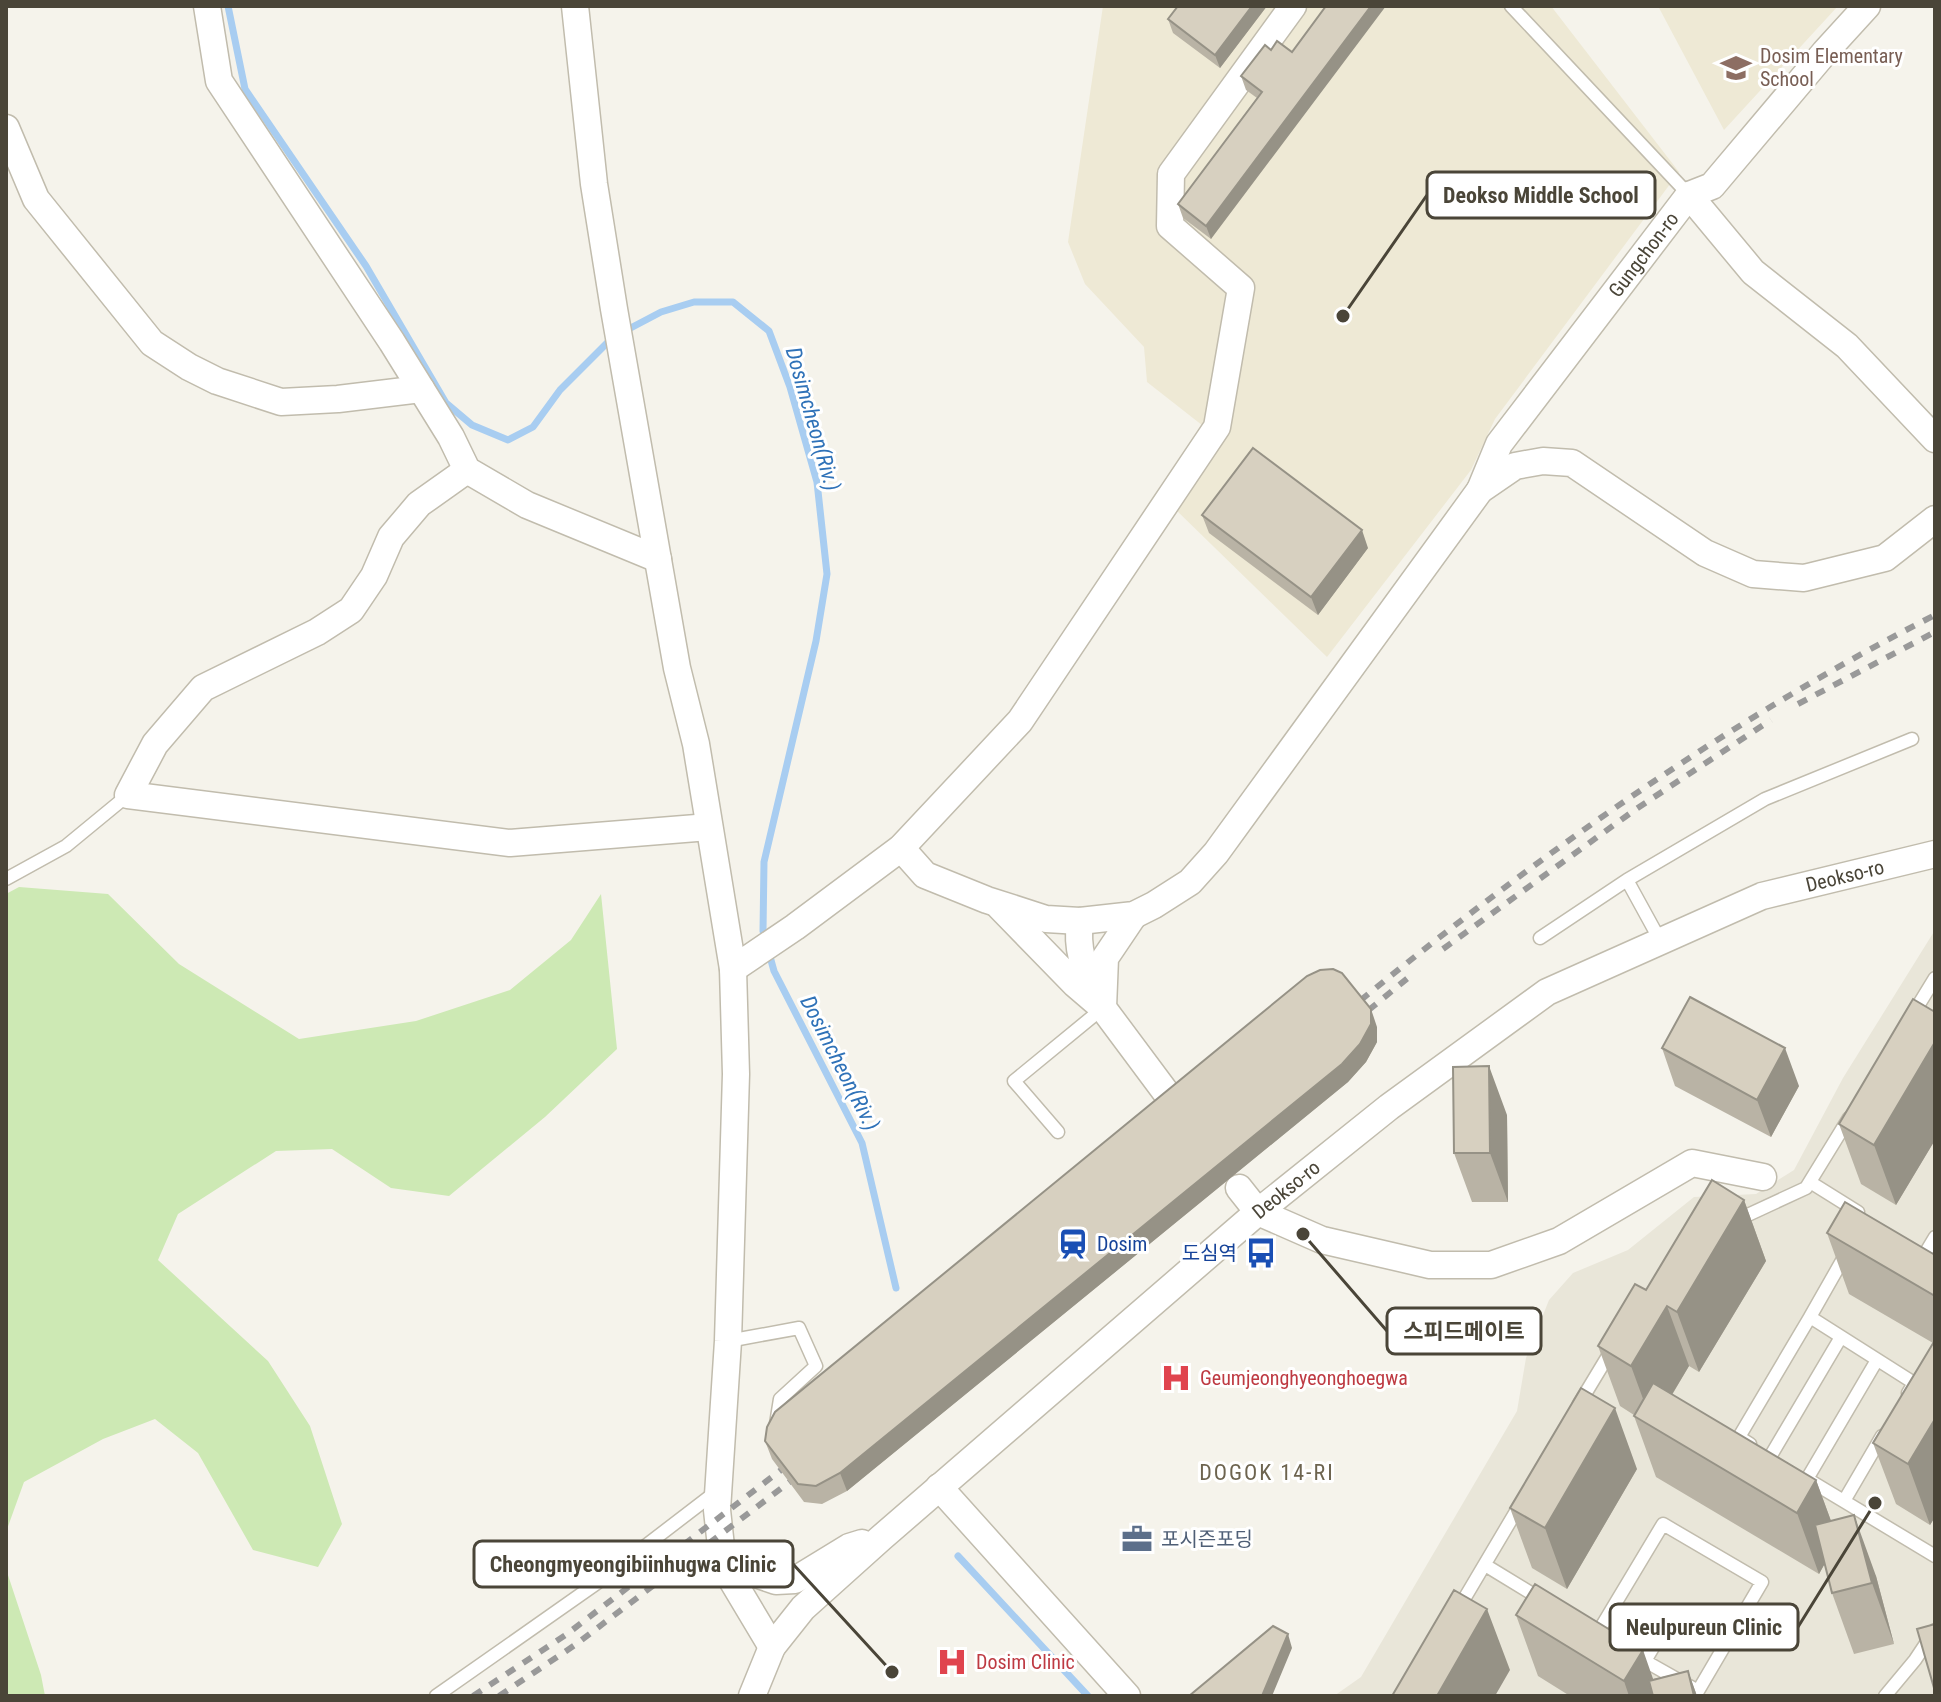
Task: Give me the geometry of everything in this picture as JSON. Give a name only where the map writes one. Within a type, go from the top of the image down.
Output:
[{"type":"street","points":[[207,6],[219,81],[421,389],[467,470],[527,505],[658,559]]},
{"type":"street","points":[[575,6],[594,184],[614,309],[677,668],[696,744],[733,969],[736,1074],[728,1341],[717,1510],[723,1565],[772,1647]]},
{"type":"street","points":[[733,969],[901,848],[1020,721],[1217,427],[1241,288],[1170,226],[1171,174],[1293,6]]},
{"type":"street","name":"Gungchon-ro","points":[[1480,490],[1499,444],[1689,195],[1712,186],[1867,6]]},
{"type":"street","points":[[6,128],[36,199],[152,343],[189,367],[217,381],[281,402],[421,389]]},
{"type":"street","points":[[1689,195],[1753,272],[1847,346],[1935,439]]},
{"type":"street","points":[[901,848],[925,875],[1046,919],[1080,921],[1134,915],[1154,905],[1190,882],[1216,853],[1480,490],[1515,466],[1543,461],[1572,463],[1705,553],[1753,574],[1804,578],[1885,558],[1935,519]]},
{"type":"street","points":[[467,470],[419,504],[400,526],[391,537],[374,576],[351,610],[317,632],[203,688],[155,744],[128,795],[510,843],[709,827]]},
{"type":"street","name":"Deokso-ro","points":[[752,1696],[772,1647],[803,1608],[881,1538],[1258,1212],[1389,1107],[1547,992],[1762,896],[1935,854]]},
{"type":"street","points":[[995,902],[1075,984],[1103,1008]]},
{"type":"street","points":[[1103,1008],[1105,958],[1134,915]]},
{"type":"street","points":[[1080,921],[1078,937],[1082,966],[1103,1008],[1173,1102]]},
{"type":"street","points":[[1239,1188],[1258,1212],[1322,1240],[1430,1265],[1491,1265],[1559,1241],[1692,1163],[1763,1177]]},
{"type":"street","points":[[939,1487],[1127,1696]]},
{"type":"street","points":[[721,1552],[750,1572],[776,1581],[795,1580],[849,1547],[881,1538]]},
{"type":"lane","points":[[1511,6],[1689,195]]},
{"type":"lane","points":[[1540,938],[1627,880],[1765,799],[1912,739]]},
{"type":"lane","points":[[6,879],[66,846],[128,795]]},
{"type":"lane","points":[[1627,880],[1661,942]]},
{"type":"lane","points":[[1902,1032],[1935,978]]},
{"type":"lane","points":[[1058,1132],[1014,1081],[1103,1008]]},
{"type":"lane","points":[[1719,1228],[1806,1188],[1860,1100]]},
{"type":"lane","points":[[1810,1182],[1867,1218],[1860,1230]]},
{"type":"lane","points":[[1925,1252],[1935,1237]]},
{"type":"lane","points":[[1783,1464],[1739,1437],[1853,1243]]},
{"type":"lane","points":[[1810,1317],[1914,1383],[1898,1409]]},
{"type":"lane","points":[[728,1341],[799,1328],[816,1366],[780,1399],[775,1430]]},
{"type":"lane","points":[[1573,1415],[1622,1333]]},
{"type":"lane","points":[[1770,1457],[1841,1337]]},
{"type":"lane","points":[[1807,1479],[1877,1360]]},
{"type":"lane","points":[[1844,1501],[1890,1422]]},
{"type":"lane","points":[[1795,1471],[1935,1556]]},
{"type":"lane","points":[[436,1696],[597,1583],[718,1490]]},
{"type":"lane","points":[[1453,1618],[1525,1497]]},
{"type":"lane","points":[[1585,1626],[1609,1640],[1645,1661],[1702,1694],[1762,1582],[1663,1524],[1609,1640]]},
{"type":"lane","points":[[1485,1565],[1560,1611]]},
{"type":"lane","points":[[1645,1661],[1674,1612]]},
{"type":"lane","points":[[1885,1696],[1935,1630]]},
{"type":"shaded area","points":[[1103,6],[1551,6],[1679,172],[1495,419],[1471,470],[1327,657],[1175,509],[1221,440],[1147,382],[1144,347],[1085,284],[1068,242]]},
{"type":"shaded area","name":"Dosim Elementary School","points":[[1658,6],[1838,6],[1724,130]]},
{"type":"shaded area","points":[[1935,930],[1935,1696],[1334,1696],[1361,1677],[1517,1411],[1526,1358],[1549,1300],[1573,1273],[1628,1250],[1694,1197],[1756,1194],[1794,1170],[1843,1078]]},
{"type":"green space","points":[[19,887],[108,894],[179,964],[299,1039],[416,1021],[510,990],[571,940],[601,894],[617,1049],[545,1117],[449,1196],[391,1188],[332,1149],[276,1151],[178,1214],[158,1260],[268,1361],[310,1426],[342,1524],[318,1567],[253,1550],[198,1453],[155,1419],[103,1439],[24,1482],[6,1532],[6,894]]},
{"type":"green space","points":[[6,1569],[41,1675],[45,1696],[6,1696]]},
{"type":"building","points":[[1178,6],[1252,6],[1215,55],[1168,19]]},
{"type":"building","points":[[1326,6],[1371,6],[1206,226],[1178,204],[1262,92],[1241,76],[1265,45],[1271,50],[1277,41],[1292,52]]},
{"type":"building","points":[[1253,448],[1362,530],[1311,597],[1202,515]]},
{"type":"building","points":[[1333,969],[1342,973],[1371,1009],[1371,1024],[1360,1044],[1342,1064],[840,1473],[816,1486],[798,1484],[765,1441],[767,1427],[775,1412],[1307,976],[1320,970]]},
{"type":"building","points":[[1690,997],[1785,1048],[1757,1100],[1662,1048]]},
{"type":"building","points":[[1913,999],[1935,1012],[1935,1042],[1874,1145],[1839,1124]]},
{"type":"building","points":[[1489,1066],[1490,1153],[1454,1153],[1453,1067]]},
{"type":"building","points":[[1712,1180],[1744,1200],[1677,1312],[1667,1306],[1631,1366],[1598,1346],[1635,1284],[1646,1290]]},
{"type":"building","points":[[1845,1202],[1935,1255],[1935,1296],[1827,1233]]},
{"type":"building","points":[[1935,1340],[1935,1419],[1908,1464],[1873,1443]]},
{"type":"building","points":[[1653,1383],[1816,1480],[1797,1513],[1634,1416]]},
{"type":"building","points":[[1581,1388],[1615,1408],[1545,1528],[1510,1508]]},
{"type":"building","points":[[1854,1515],[1872,1583],[1832,1593],[1815,1525]]},
{"type":"building","points":[[1535,1584],[1643,1650],[1624,1681],[1516,1615]]},
{"type":"building","points":[[1454,1590],[1487,1609],[1437,1696],[1392,1696]]},
{"type":"building","points":[[1935,1624],[1935,1688],[1934,1688],[1917,1629]]},
{"type":"building","points":[[1273,1626],[1288,1634],[1262,1696],[1189,1696]]},
{"type":"building","points":[[1688,1671],[1694,1696],[1653,1696],[1649,1681]]},
{"type":"waterway","name":"Dosimcheon(Riv.)","points":[[228,6],[245,89],[366,266],[446,403],[472,425],[508,440],[533,427],[560,390],[612,338]]},
{"type":"waterway","name":"Dosimcheon(Riv.)","points":[[623,332],[661,312],[694,302],[733,302],[769,331],[790,387],[817,482],[827,574],[816,641],[764,862],[763,931],[766,941]]},
{"type":"waterway","name":"Dosimcheon(Riv.)","points":[[769,953],[774,971],[862,1143],[896,1288]]},
{"type":"waterway","name":"Dosimcheon(Riv.)","points":[[958,1556],[1088,1696]]},
{"type":"railway","points":[[1345,1013],[1485,902],[1630,798],[1779,702],[1935,615]]},
{"type":"railway","points":[[1798,704],[1935,632]]},
{"type":"railway","points":[[1443,949],[1636,809],[1771,720]]},
{"type":"railway","points":[[1353,1023],[1409,977]]},
{"type":"railway","points":[[473,1696],[567,1634],[798,1457]]},
{"type":"railway","points":[[499,1696],[575,1645],[808,1468]]},
{"type":"place","name":"Dosim Elementary School","points":[[1736,68]]},
{"type":"place","name":"Deokso Middle School","points":[[1343,316]]},
{"type":"place","name":"스피드메이트","points":[[1303,1234]]},
{"type":"place","name":"Dosim","points":[[1073,1244]]},
{"type":"place","name":"도심역","points":[[1261,1253]]},
{"type":"place","name":"Geumjeonghyeonghoegwa","points":[[1176,1378]]},
{"type":"place","name":"Neulpureun Clinic","points":[[1875,1503]]},
{"type":"place","name":"포시즌포딩","points":[[1137,1539]]},
{"type":"place","name":"Dosim Clinic","points":[[952,1662]]},
{"type":"place","name":"Cheongmyeongibiinhugwa Clinic","points":[[892,1672]]},
{"type":"district","name":"DOGOK 14-RI","points":[[1267,1472]]}]
